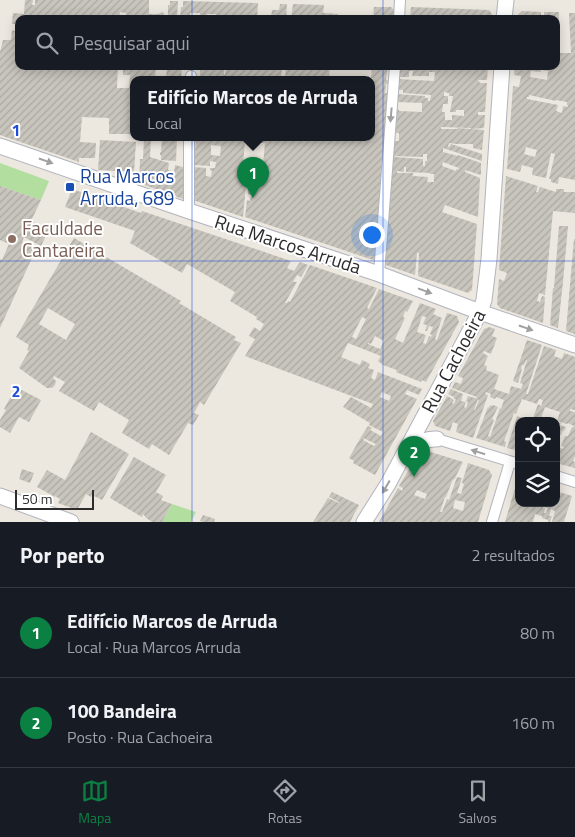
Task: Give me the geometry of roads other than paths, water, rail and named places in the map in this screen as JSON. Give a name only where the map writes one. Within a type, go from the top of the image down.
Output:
[{"type":"street","points":[[399,15],[400,0]]},
{"type":"street","points":[[504,15],[506,0]]},
{"type":"street","points":[[379,274],[395,70]]},
{"type":"street","name":"Rua Cachoeira","points":[[364,522],[388,484],[480,312],[484,300],[489,259],[502,70]]},
{"type":"street","points":[[188,211],[189,141]]},
{"type":"street","name":"Rua Marcos Arruda","points":[[0,146],[379,274],[575,345]]},
{"type":"street","points":[[427,410],[427,428],[430,434],[437,439]]},
{"type":"street","points":[[405,451],[430,438],[515,463],[492,522]]},
{"type":"street","points":[[560,477],[575,482]]},
{"type":"street","points":[[0,496],[71,522]]},
{"type":"place","name":"Rua Marcos Arruda, 689","points":[[70,187]]},
{"type":"place","name":"Edifício Marcos de Arruda","points":[[253,198]]},
{"type":"place","name":"Faculdade Cantareira","points":[[12,239]]},
{"type":"place","name":"100 Bandeira","points":[[414,477]]}]
